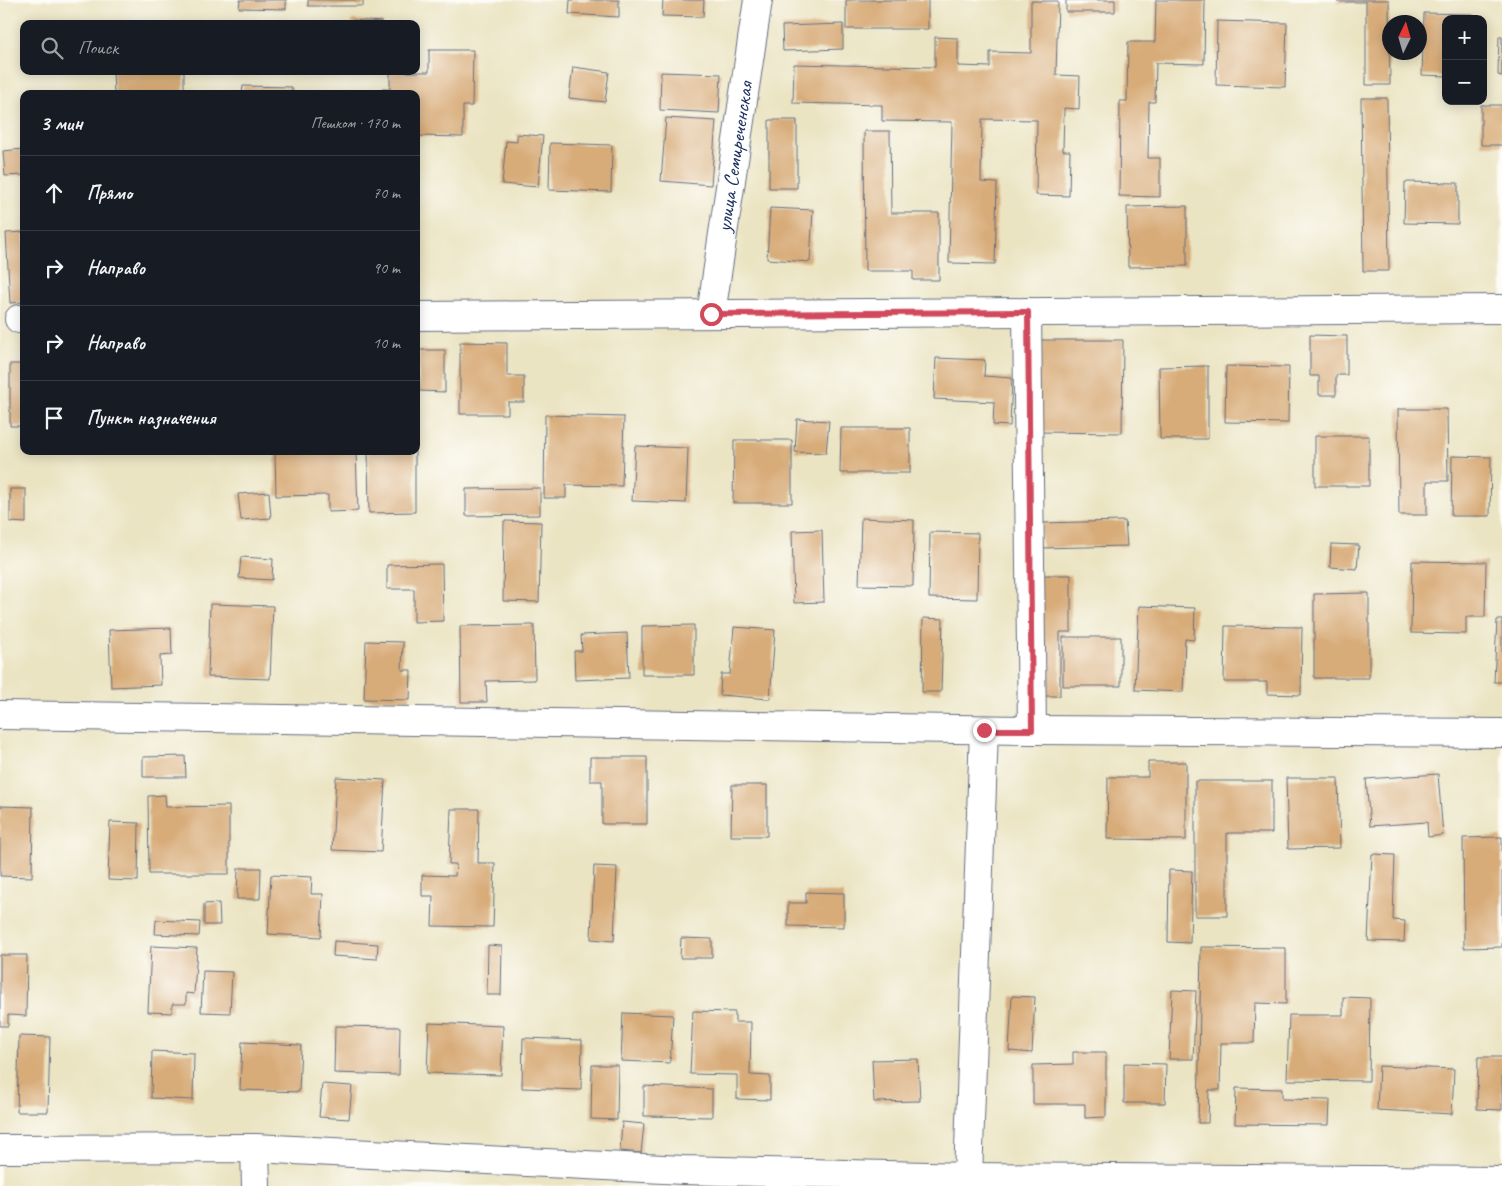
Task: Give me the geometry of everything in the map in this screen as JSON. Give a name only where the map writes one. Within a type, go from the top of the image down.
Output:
[{"type":"street","name":"улица Семиреченская","points":[[711,314],[758,0]]},
{"type":"street","points":[[420,316],[1502,309]]},
{"type":"street","points":[[1028,312],[1032,730]]},
{"type":"street","points":[[0,715],[984,730],[1502,733]]},
{"type":"street","points":[[968,1177],[984,730]]},
{"type":"street","points":[[255,1148],[256,1186]]},
{"type":"street","points":[[0,1149],[255,1148],[683,1178],[968,1177],[1114,1182],[1502,1181]]},
{"type":"building","points":[[240,0],[286,0],[286,9],[239,8]]},
{"type":"building","points":[[308,0],[363,0],[363,6],[308,6]]},
{"type":"building","points":[[570,0],[619,0],[619,17],[569,14]]},
{"type":"building","points":[[663,0],[704,0],[703,17],[662,16]]},
{"type":"building","points":[[846,0],[928,0],[928,29],[846,29]]},
{"type":"building","points":[[1066,0],[1115,0],[1115,12],[1066,12]]},
{"type":"building","points":[[1156,0],[1205,0],[1204,64],[1156,63],[1155,102],[1149,102],[1148,158],[1160,158],[1160,197],[1119,196],[1120,101],[1127,101],[1128,42],[1155,42]]},
{"type":"building","points":[[1337,0],[1389,0],[1389,15],[1382,15],[1382,60],[1390,60],[1390,85],[1366,85],[1366,2],[1337,2]]},
{"type":"building","points":[[1031,1],[1058,1],[1056,75],[1080,76],[1079,109],[1064,108],[1063,151],[1070,151],[1069,196],[1036,195],[1037,120],[982,119],[981,182],[997,183],[995,264],[949,263],[952,122],[882,121],[882,105],[793,103],[794,64],[935,67],[935,37],[958,38],[958,66],[990,67],[990,52],[1031,53]]},
{"type":"building","points":[[1424,13],[1472,14],[1442,15],[1442,76],[1422,75],[1422,60],[1427,60],[1427,15],[1424,15]]},
{"type":"building","points":[[1217,21],[1287,23],[1285,87],[1216,85]]},
{"type":"building","points":[[843,24],[843,49],[783,51],[782,26]]},
{"type":"building","points":[[1499,37],[1502,37],[1502,76],[1498,75]]},
{"type":"building","points":[[429,50],[473,50],[472,106],[463,106],[463,137],[420,136],[420,90],[382,90],[390,89],[390,75],[420,75],[420,72],[429,72]]},
{"type":"building","points":[[573,67],[609,72],[605,102],[569,98]]},
{"type":"building","points":[[661,72],[721,74],[719,113],[660,110]]},
{"type":"building","points":[[113,75],[184,75],[184,90],[114,90]]},
{"type":"building","points":[[243,86],[292,87],[292,90],[242,90]]},
{"type":"building","points":[[1361,98],[1387,98],[1389,271],[1363,271]]},
{"type":"building","points":[[1481,105],[1502,105],[1502,145],[1481,145]]},
{"type":"building","points":[[666,118],[716,121],[711,185],[661,181]]},
{"type":"building","points":[[769,120],[797,120],[797,188],[769,188]]},
{"type":"building","points":[[864,131],[890,131],[891,213],[939,213],[939,280],[913,280],[913,271],[865,271]]},
{"type":"building","points":[[517,134],[543,136],[538,187],[502,184],[506,141],[517,142]]},
{"type":"building","points":[[550,143],[612,145],[611,192],[549,190]]},
{"type":"building","points":[[20,149],[20,175],[5,176],[3,151]]},
{"type":"building","points":[[1405,182],[1458,183],[1458,224],[1404,223]]},
{"type":"building","points":[[1187,206],[1187,266],[1128,267],[1127,207]]},
{"type":"building","points":[[770,208],[813,210],[810,262],[767,259]]},
{"type":"building","points":[[20,232],[20,302],[10,303],[6,233]]},
{"type":"building","points":[[1310,335],[1347,336],[1347,375],[1336,375],[1336,395],[1319,395],[1319,376],[1310,376]]},
{"type":"building","points":[[1038,340],[1123,340],[1122,433],[1037,432]]},
{"type":"building","points":[[460,342],[507,343],[507,376],[524,376],[524,402],[508,402],[508,414],[460,414]]},
{"type":"building","points":[[420,350],[445,350],[445,392],[420,391]]},
{"type":"building","points":[[936,358],[985,360],[984,376],[1012,378],[1010,426],[993,425],[994,402],[934,399]]},
{"type":"building","points":[[10,364],[20,364],[20,426],[10,426]]},
{"type":"building","points":[[1208,366],[1208,439],[1160,439],[1159,367]]},
{"type":"building","points":[[1226,366],[1289,367],[1288,423],[1225,422]]},
{"type":"building","points":[[1398,409],[1447,409],[1448,481],[1427,481],[1427,515],[1399,515]]},
{"type":"building","points":[[545,415],[624,417],[622,486],[566,485],[566,498],[544,498]]},
{"type":"building","points":[[797,419],[829,421],[826,453],[795,452]]},
{"type":"building","points":[[841,428],[910,428],[910,473],[840,473]]},
{"type":"building","points":[[1315,436],[1369,436],[1369,486],[1315,486]]},
{"type":"building","points":[[734,440],[792,440],[792,503],[733,503]]},
{"type":"building","points":[[635,446],[688,448],[686,503],[632,501]]},
{"type":"building","points":[[275,455],[356,455],[358,511],[328,512],[328,495],[276,496]]},
{"type":"building","points":[[368,455],[415,455],[415,512],[369,513]]},
{"type":"building","points":[[1452,456],[1491,457],[1490,516],[1451,516]]},
{"type":"building","points":[[540,488],[540,515],[466,516],[466,489]]},
{"type":"building","points":[[10,489],[26,489],[26,523],[10,522]]},
{"type":"building","points":[[269,492],[271,518],[241,520],[238,494]]},
{"type":"building","points":[[861,518],[914,520],[913,586],[859,585]]},
{"type":"building","points":[[504,521],[541,522],[539,602],[503,601]]},
{"type":"building","points":[[1125,521],[1127,546],[1042,548],[1041,523]]},
{"type":"building","points":[[822,530],[824,602],[794,603],[792,531]]},
{"type":"building","points":[[930,532],[978,533],[977,599],[929,598]]},
{"type":"building","points":[[1331,544],[1359,545],[1357,569],[1330,567]]},
{"type":"building","points":[[241,557],[273,559],[272,580],[239,578]]},
{"type":"building","points":[[1412,561],[1486,562],[1485,617],[1466,617],[1466,634],[1411,633]]},
{"type":"building","points":[[442,564],[443,621],[414,622],[414,589],[387,589],[387,565]]},
{"type":"building","points":[[1036,575],[1071,575],[1071,632],[1060,632],[1060,696],[1037,696]]},
{"type":"building","points":[[1369,593],[1369,678],[1314,678],[1314,594]]},
{"type":"building","points":[[210,604],[273,606],[270,679],[208,677]]},
{"type":"building","points":[[1139,606],[1195,608],[1194,640],[1185,639],[1183,692],[1135,690]]},
{"type":"building","points":[[923,618],[943,619],[941,692],[922,692]]},
{"type":"building","points":[[1497,620],[1502,620],[1502,682],[1494,682]]},
{"type":"building","points":[[534,625],[535,680],[486,681],[487,702],[461,702],[460,626]]},
{"type":"building","points":[[694,625],[694,675],[642,675],[642,626]]},
{"type":"building","points":[[1225,626],[1302,627],[1301,695],[1267,694],[1267,682],[1224,682]]},
{"type":"building","points":[[734,627],[775,630],[770,699],[720,695],[721,674],[730,674]]},
{"type":"building","points":[[171,628],[172,655],[160,656],[161,685],[111,687],[109,630]]},
{"type":"building","points":[[627,633],[629,678],[575,680],[574,651],[582,651],[581,635]]},
{"type":"building","points":[[1063,637],[1121,637],[1121,686],[1063,686]]},
{"type":"building","points":[[366,641],[403,642],[402,670],[411,670],[410,700],[364,699]]},
{"type":"building","points":[[185,756],[186,777],[143,777],[143,757]]},
{"type":"building","points":[[590,757],[647,757],[647,824],[602,824],[602,781],[590,781]]},
{"type":"building","points":[[1148,762],[1186,762],[1186,840],[1107,839],[1108,777],[1148,777]]},
{"type":"building","points":[[1438,774],[1443,835],[1428,837],[1427,822],[1370,826],[1366,779]]},
{"type":"building","points":[[336,777],[385,780],[381,852],[332,850]]},
{"type":"building","points":[[1286,778],[1338,778],[1340,848],[1288,849]]},
{"type":"building","points":[[1195,781],[1272,781],[1272,833],[1227,833],[1227,916],[1195,916]]},
{"type":"building","points":[[732,785],[767,785],[767,836],[731,836]]},
{"type":"building","points":[[165,795],[166,807],[229,806],[229,874],[149,874],[148,796]]},
{"type":"building","points":[[0,806],[33,807],[32,877],[0,876]]},
{"type":"building","points":[[451,809],[479,809],[478,863],[495,863],[493,927],[432,926],[433,896],[422,896],[422,875],[455,876],[456,864],[449,864]]},
{"type":"building","points":[[110,822],[139,823],[138,881],[108,880]]},
{"type":"building","points":[[1502,837],[1502,947],[1464,948],[1463,838]]},
{"type":"building","points":[[1372,854],[1395,855],[1393,920],[1405,921],[1404,942],[1368,941]]},
{"type":"building","points":[[594,866],[617,867],[614,941],[591,939]]},
{"type":"building","points":[[238,868],[261,868],[260,899],[237,899]]},
{"type":"building","points":[[1169,870],[1192,871],[1190,943],[1168,942]]},
{"type":"building","points":[[271,875],[312,877],[311,894],[323,894],[321,937],[268,934]]},
{"type":"building","points":[[806,892],[844,893],[844,927],[788,926],[788,903],[806,903]]},
{"type":"building","points":[[219,903],[220,925],[204,925],[204,904]]},
{"type":"building","points":[[156,920],[200,922],[199,936],[155,934]]},
{"type":"building","points":[[681,938],[712,939],[712,958],[680,958]]},
{"type":"building","points":[[334,941],[378,944],[377,959],[333,956]]},
{"type":"building","points":[[488,945],[502,946],[501,995],[487,995]]},
{"type":"building","points":[[151,946],[197,948],[194,994],[186,993],[186,1004],[172,1004],[172,1013],[148,1012]]},
{"type":"building","points":[[1201,947],[1286,948],[1286,1004],[1255,1003],[1254,1043],[1221,1043],[1220,1090],[1209,1090],[1208,1123],[1198,1123]]},
{"type":"building","points":[[0,955],[27,955],[26,1016],[8,1015],[8,1026],[0,1026]]},
{"type":"building","points":[[203,971],[232,972],[230,1013],[201,1012]]},
{"type":"building","points":[[1172,990],[1196,991],[1193,1059],[1169,1059]]},
{"type":"building","points":[[1012,996],[1035,997],[1032,1053],[1009,1051]]},
{"type":"building","points":[[1343,997],[1370,998],[1369,1081],[1287,1080],[1289,1015],[1343,1015]]},
{"type":"building","points":[[693,1011],[735,1012],[735,1022],[751,1022],[750,1075],[770,1076],[770,1100],[737,1099],[737,1075],[690,1074]]},
{"type":"building","points":[[623,1013],[673,1015],[670,1063],[621,1061]]},
{"type":"building","points":[[429,1023],[503,1026],[501,1075],[427,1073]]},
{"type":"building","points":[[335,1026],[400,1027],[399,1075],[334,1073]]},
{"type":"building","points":[[19,1036],[50,1037],[48,1112],[17,1112]]},
{"type":"building","points":[[523,1038],[582,1040],[581,1090],[522,1088]]},
{"type":"building","points":[[242,1042],[301,1045],[299,1092],[240,1090]]},
{"type":"building","points":[[152,1051],[194,1053],[193,1100],[151,1098]]},
{"type":"building","points":[[1073,1052],[1106,1052],[1106,1117],[1085,1118],[1085,1104],[1033,1104],[1033,1065],[1073,1064]]},
{"type":"building","points":[[1478,1057],[1502,1057],[1502,1110],[1477,1109]]},
{"type":"building","points":[[918,1059],[920,1101],[874,1102],[872,1060]]},
{"type":"building","points":[[1124,1063],[1166,1064],[1165,1103],[1124,1103]]},
{"type":"building","points":[[592,1065],[618,1065],[617,1120],[591,1119]]},
{"type":"building","points":[[1379,1066],[1454,1069],[1452,1114],[1377,1110]]},
{"type":"building","points":[[322,1084],[352,1086],[349,1119],[319,1117]]},
{"type":"building","points":[[644,1086],[712,1089],[712,1117],[644,1116]]},
{"type":"building","points":[[1236,1088],[1282,1089],[1282,1099],[1330,1100],[1329,1125],[1235,1124]]},
{"type":"building","points":[[622,1122],[644,1124],[641,1153],[620,1151]]},
{"type":"route","points":[[711,314],[1028,312],[1032,730],[984,730]]}]
